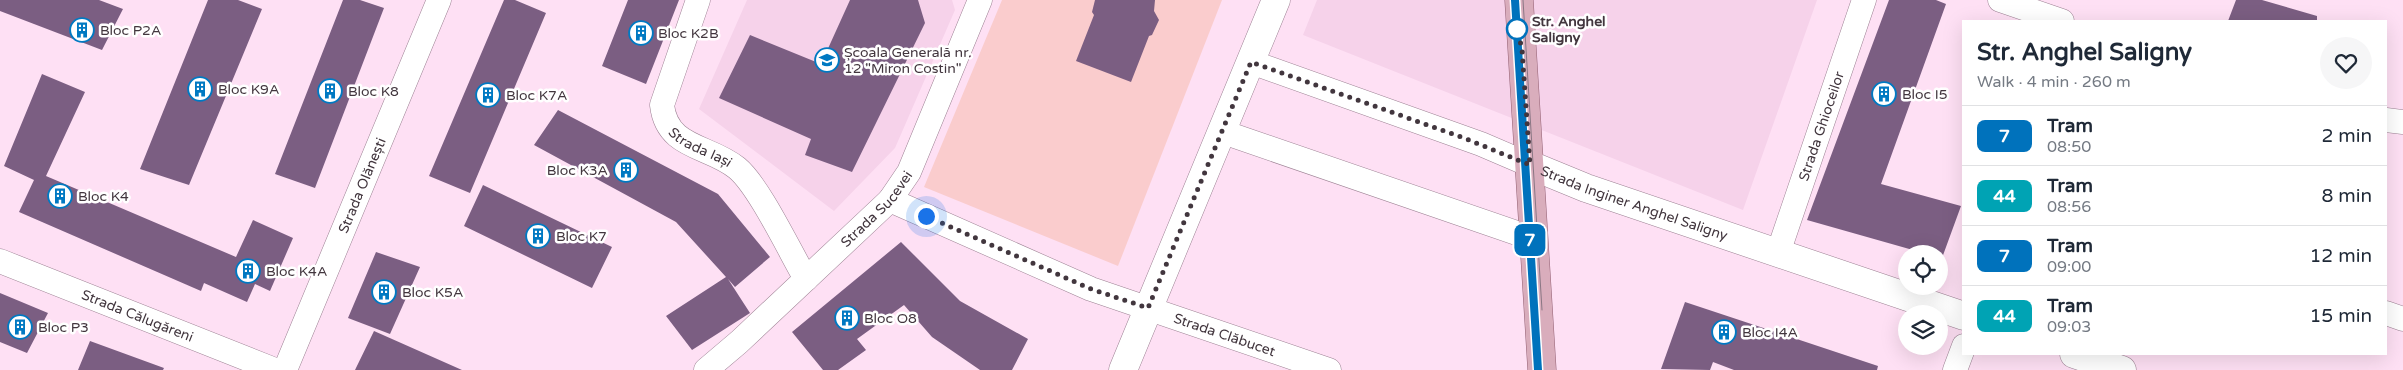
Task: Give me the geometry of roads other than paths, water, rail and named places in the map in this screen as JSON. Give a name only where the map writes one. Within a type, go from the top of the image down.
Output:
[{"type":"main road","points":[[1123,370],[1276,0]]},
{"type":"main road","points":[[1519,0],[1542,370]]},
{"type":"main road","name":"Strada Inginer Anghel Saligny","points":[[1530,165],[1586,188],[1962,315]]},
{"type":"main road","points":[[2077,355],[2122,370]]},
{"type":"street","name":"Strada Olănești","points":[[284,370],[439,0]]},
{"type":"street","name":"Strada Iași","points":[[698,0],[662,105],[664,118],[671,131],[682,139],[737,168],[756,192],[806,279]]},
{"type":"street","name":"Strada Sucevei","points":[[706,370],[890,200],[909,172],[980,0]]},
{"type":"street","name":"Strada Ghioceilor","points":[[1778,253],[1864,0]]},
{"type":"street","points":[[2000,0],[2059,20]]},
{"type":"street","name":"Strada Inginer Anghel Saligny","points":[[1251,62],[1472,141],[1530,165]]},
{"type":"street","points":[[2387,120],[2403,122]]},
{"type":"street","points":[[1223,132],[1534,239]]},
{"type":"street","name":"Strada Clăbucet","points":[[890,200],[1091,289],[1329,370]]},
{"type":"street","name":"Strada Călugăreni","points":[[0,260],[275,370]]},
{"type":"street","points":[[2387,313],[2403,319]]},
{"type":"street","points":[[1955,370],[1962,351]]},
{"type":"tram line","points":[[1515,0],[1538,370]]},
{"type":"tram line","name":"7","points":[[1515,0],[1538,370]]},
{"type":"tram line","points":[[1523,0],[1542,310]]},
{"type":"place","name":"Str. Anghel Saligny","points":[[1517,29]]},
{"type":"place","name":"Bloc P2A","points":[[82,30]]},
{"type":"place","name":"Bloc K2B","points":[[641,33]]},
{"type":"place","name":"Școala Generală nr. 12 \"Miron Costin\"","points":[[827,60]]},
{"type":"place","name":"Bloc K9A","points":[[200,89]]},
{"type":"place","name":"Bloc K8","points":[[330,91]]},
{"type":"place","name":"Bloc I5","points":[[1884,94]]},
{"type":"place","name":"Bloc K7A","points":[[488,95]]},
{"type":"place","name":"Bloc K3A","points":[[626,170]]},
{"type":"place","name":"Bloc K4","points":[[60,196]]},
{"type":"place","name":"Bloc K7","points":[[538,236]]},
{"type":"place","name":"Bloc K4A","points":[[248,271]]},
{"type":"place","name":"Bloc K5A","points":[[384,292]]},
{"type":"place","name":"Bloc O8","points":[[847,318]]},
{"type":"place","name":"Bloc P3","points":[[20,327]]},
{"type":"place","name":"Bloc I4A","points":[[1724,332]]}]
